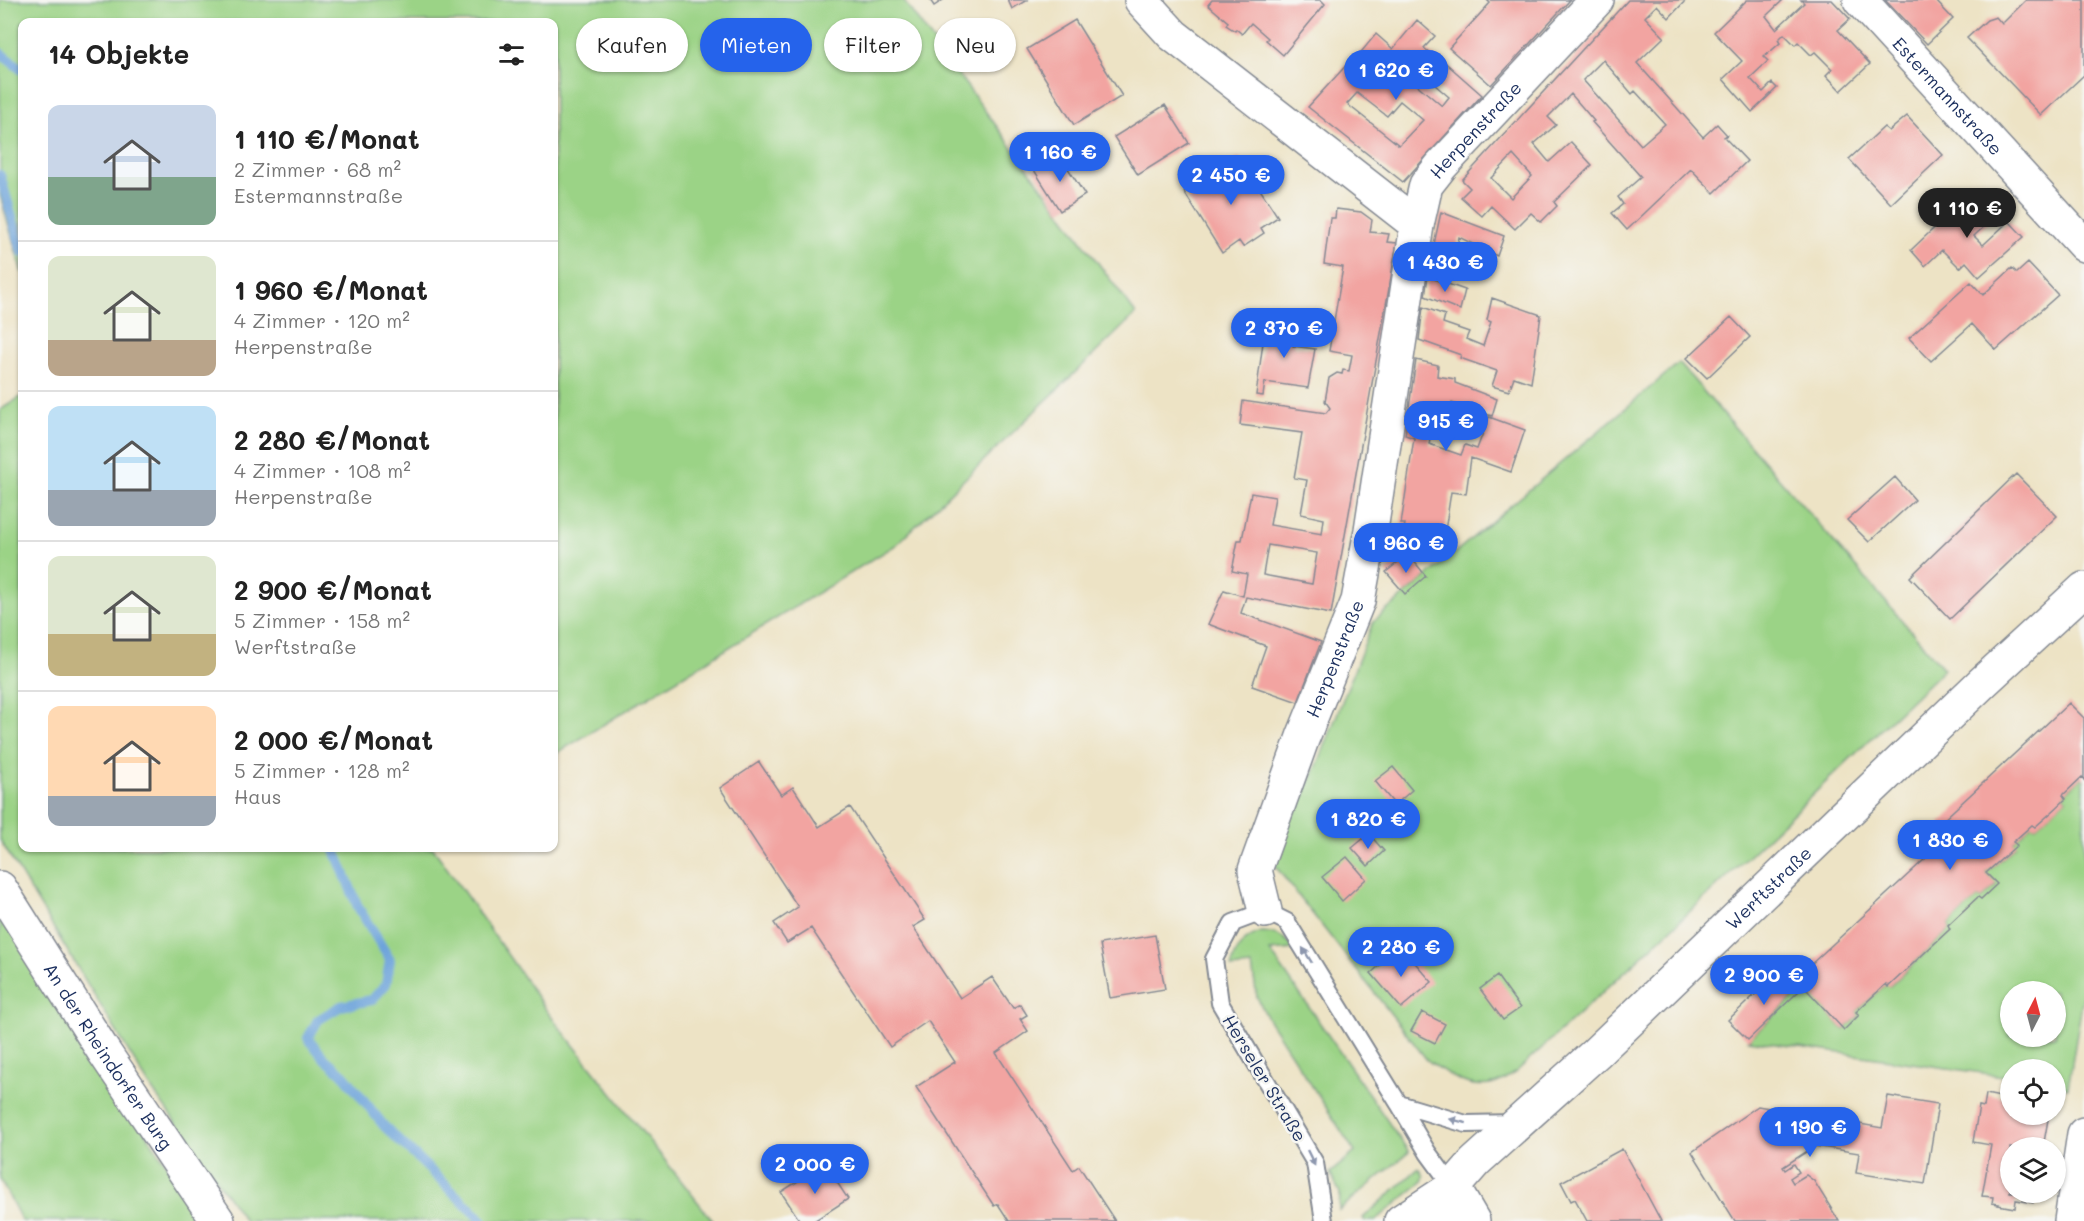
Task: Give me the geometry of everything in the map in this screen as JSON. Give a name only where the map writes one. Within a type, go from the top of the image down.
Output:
[{"type":"street","points":[[1141,0],[1173,35],[1417,225]]},
{"type":"street","name":"Herpenstraße","points":[[1266,911],[1255,870],[1303,737],[1358,602],[1417,225],[1426,185],[1441,166],[1597,0]]},
{"type":"street","name":"Estermannstraße","points":[[1860,0],[2084,245]]},
{"type":"street","name":"Werftstraße","points":[[1441,1221],[1453,1187],[1475,1162],[1596,1053],[1982,683],[2084,589]]},
{"type":"street","name":"An der Rheindorfer Burg","points":[[0,888],[104,1053],[218,1221]]},
{"type":"street","points":[[2071,1221],[2084,1134]]},
{"type":"street","points":[[1401,1221],[1453,1187],[1473,1221]]},
{"type":"lane","points":[[1266,911],[1287,922],[1428,1153],[1453,1187]]},
{"type":"lane","name":"Herseler Straße","points":[[1266,911],[1233,923],[1214,958],[1220,1003],[1315,1163],[1324,1221]]},
{"type":"lane","points":[[1399,1104],[1466,1124],[1517,1123]]},
{"type":"green space","points":[[0,0],[903,0],[916,18],[824,18],[824,72],[922,72],[922,26],[934,42],[934,72],[956,72],[1136,314],[896,545],[558,753],[558,18],[18,18],[18,259],[0,195]]},
{"type":"green space","points":[[1679,363],[1944,669],[1711,892],[1516,1072],[1494,1084],[1485,1086],[1467,1083],[1450,1076],[1427,1060],[1269,858],[1291,800],[1309,783],[1319,761],[1373,622]]},
{"type":"green space","points":[[18,399],[18,852],[436,852],[549,1014],[713,1221],[245,1221],[149,1085],[0,840],[0,410]]},
{"type":"green space","points":[[2082,777],[2084,780],[2084,991],[2068,1088],[2066,1088],[2066,1059],[2000,1059],[2000,1076],[1748,1040],[1805,987],[1844,1030],[1859,1016],[1856,1012],[1886,984],[1889,987],[1950,929],[1948,925],[1978,897],[1981,899],[1997,885],[1986,873],[2016,846],[2013,842],[2032,825],[2035,827],[2066,799],[2063,795]]},
{"type":"green space","points":[[0,912],[204,1221],[22,1221],[0,1179]]},
{"type":"green space","points":[[1262,932],[1280,936],[1295,949],[1270,951],[1409,1152],[1339,1210],[1340,1193],[1330,1173],[1355,1152],[1267,1017],[1257,997],[1252,966],[1231,968],[1241,945],[1250,937]]},
{"type":"green space","points":[[1419,1168],[1424,1176],[1422,1182],[1375,1221],[1365,1221],[1363,1218]]},
{"type":"building","points":[[930,0],[943,0],[934,6]]},
{"type":"building","points":[[1008,0],[1027,0],[1012,9]]},
{"type":"building","points":[[1212,0],[1321,0],[1325,4],[1283,55],[1251,23],[1242,34],[1226,25],[1228,22],[1208,5]]},
{"type":"building","points":[[1487,0],[1570,0],[1491,85],[1449,48],[1490,3]]},
{"type":"building","points":[[1628,0],[1686,0],[1669,18],[1657,5],[1645,17],[1664,37],[1637,63],[1703,137],[1717,124],[1727,135],[1724,137],[1747,161],[1714,193],[1691,169],[1627,230],[1612,213],[1623,204],[1618,197],[1641,177],[1592,122],[1594,121],[1571,94],[1548,117],[1556,125],[1534,144],[1549,162],[1571,142],[1592,165],[1554,202],[1557,206],[1541,222],[1531,213],[1515,229],[1491,206],[1482,216],[1461,197],[1470,188],[1462,180]],"holes":[[[1603,60],[1632,94],[1635,91],[1665,124],[1641,145],[1583,80]],[[1513,155],[1532,176],[1511,198],[1491,178]]]},
{"type":"building","points":[[1747,0],[1783,0],[1766,16],[1776,29],[1804,3],[1801,0],[1832,0],[1850,19],[1838,30],[1870,64],[1841,91],[1826,75],[1832,69],[1815,52],[1811,55],[1798,42],[1795,45],[1784,34],[1778,40],[1780,43],[1764,57],[1768,61],[1750,78],[1763,92],[1772,83],[1777,88],[1752,112],[1723,79],[1742,61],[1714,32]]},
{"type":"building","points":[[1885,0],[1935,0],[1953,19],[1927,44]]},
{"type":"building","points":[[2026,0],[2084,0],[2084,75],[2041,115],[1967,38],[1987,20],[1996,17],[2002,24]]},
{"type":"building","points":[[1075,20],[1122,96],[1074,125],[1027,49]]},
{"type":"building","points":[[1417,20],[1435,36],[1424,48],[1438,60],[1440,58],[1482,95],[1403,182],[1308,107],[1351,60],[1353,62],[1376,34],[1393,49]],"holes":[[[1397,52],[1449,97],[1442,106],[1389,61]],[[1357,93],[1387,116],[1400,101],[1423,120],[1399,145],[1347,104]]]},
{"type":"building","points":[[1165,105],[1189,143],[1138,175],[1114,137]]},
{"type":"building","points":[[1907,116],[1943,155],[1891,204],[1849,159],[1884,127],[1889,131]]},
{"type":"building","points":[[1059,154],[1085,195],[1060,211],[1034,170]]},
{"type":"building","points":[[1239,157],[1278,217],[1261,228],[1264,233],[1243,247],[1239,241],[1222,253],[1184,192]]},
{"type":"building","points":[[1969,195],[1992,219],[1974,236],[1983,245],[2009,221],[2024,237],[1979,277],[1966,262],[1960,268],[1942,250],[1925,266],[1911,250]]},
{"type":"building","points":[[1336,209],[1361,212],[1372,220],[1370,232],[1389,234],[1387,242],[1397,243],[1331,614],[1246,597],[1241,613],[1321,642],[1298,702],[1252,686],[1266,646],[1208,624],[1224,590],[1243,596],[1247,574],[1232,571],[1238,540],[1242,540],[1251,493],[1275,497],[1270,525],[1322,534],[1324,519],[1301,514],[1307,480],[1294,478],[1302,433],[1240,425],[1243,401],[1326,413],[1330,408],[1325,401],[1329,378],[1337,373],[1342,374],[1343,370],[1349,371],[1352,355],[1329,351],[1343,267],[1324,264],[1330,218],[1335,218]],"holes":[[[1268,545],[1317,553],[1312,584],[1263,575]]]},
{"type":"building","points":[[1441,212],[1504,236],[1497,256],[1459,237],[1453,264],[1431,258]]},
{"type":"building","points":[[2028,263],[2058,295],[1996,350],[1972,324],[1931,361],[1909,338],[1971,282],[1983,295],[2012,268],[2017,273]]},
{"type":"building","points":[[1428,277],[1465,290],[1460,310],[1425,296]]},
{"type":"building","points":[[1492,298],[1541,315],[1531,383],[1514,377],[1509,391],[1492,386],[1497,371],[1419,340],[1423,307],[1445,315],[1443,323],[1469,332],[1466,339],[1483,346],[1491,322],[1487,320]]},
{"type":"building","points":[[1299,313],[1293,346],[1315,349],[1308,388],[1265,382],[1263,396],[1256,395],[1264,335]]},
{"type":"building","points":[[1731,317],[1750,337],[1707,378],[1687,358]]},
{"type":"building","points":[[1416,360],[1438,365],[1437,376],[1455,379],[1455,383],[1497,399],[1492,416],[1452,403],[1452,405],[1466,409],[1462,426],[1433,421],[1429,444],[1461,455],[1465,445],[1477,449],[1489,417],[1525,430],[1511,472],[1471,458],[1466,494],[1451,492],[1445,531],[1438,530],[1435,550],[1401,544],[1405,524],[1401,524],[1414,438],[1405,435]]},
{"type":"building","points":[[2016,474],[2057,516],[1950,619],[1910,577]]},
{"type":"building","points":[[1895,477],[1915,500],[1869,542],[1847,520]]},
{"type":"building","points":[[1408,554],[1426,576],[1405,594],[1386,572]]},
{"type":"building","points":[[2069,703],[2084,718],[2084,780],[2082,777],[2063,795],[2066,799],[2035,827],[2032,825],[2013,842],[2017,845],[1986,873],[1997,884],[1981,899],[1978,897],[1948,925],[1950,929],[1888,987],[1886,984],[1856,1012],[1859,1015],[1844,1030],[1796,978],[1951,835],[1940,823]]},
{"type":"building","points":[[759,762],[781,795],[793,787],[819,827],[850,807],[925,920],[913,927],[960,998],[992,977],[1013,1008],[1020,1004],[1027,1015],[1020,1019],[1028,1031],[996,1053],[1073,1170],[1079,1166],[1115,1221],[1009,1221],[998,1204],[994,1206],[916,1087],[955,1062],[928,1021],[890,1047],[811,928],[787,943],[774,923],[798,907],[720,788]]},
{"type":"building","points":[[1393,767],[1412,790],[1395,805],[1375,781]]},
{"type":"building","points":[[1369,834],[1384,851],[1368,866],[1352,848]]},
{"type":"building","points":[[1347,857],[1366,879],[1342,901],[1322,877]]},
{"type":"building","points":[[1155,935],[1165,989],[1110,998],[1100,944]]},
{"type":"building","points":[[1401,947],[1432,982],[1401,1008],[1371,973]]},
{"type":"building","points":[[1780,971],[1799,991],[1748,1040],[1728,1020]]},
{"type":"building","points":[[1497,976],[1520,1008],[1503,1020],[1480,989]]},
{"type":"building","points":[[1422,1012],[1445,1024],[1435,1043],[1411,1031]]},
{"type":"building","points":[[1986,1094],[2000,1097],[2000,1125],[2047,1125],[2045,1137],[2000,1137],[2000,1203],[2016,1203],[2015,1208],[1992,1203],[1993,1197],[1982,1196],[1991,1145],[1973,1142],[1979,1106],[1984,1107]]},
{"type":"building","points":[[1888,1096],[1938,1104],[1925,1184],[1856,1173],[1859,1153],[1815,1146],[1783,1167],[1785,1170],[1794,1164],[1799,1172],[1790,1178],[1793,1183],[1806,1175],[1814,1181],[1839,1221],[1735,1221],[1692,1152],[1758,1106],[1882,1128]]},
{"type":"building","points":[[1622,1149],[1661,1221],[1587,1221],[1575,1199],[1571,1201],[1561,1182]]},
{"type":"building","points":[[825,1164],[848,1199],[814,1221],[800,1221],[781,1192]]},
{"type":"waterway","points":[[0,53],[18,67]]},
{"type":"waterway","points":[[0,175],[18,238]]},
{"type":"waterway","points":[[336,852],[358,907],[390,960],[386,984],[372,1000],[341,1006],[318,1020],[308,1038],[324,1058],[344,1075],[384,1126],[483,1221]]}]
